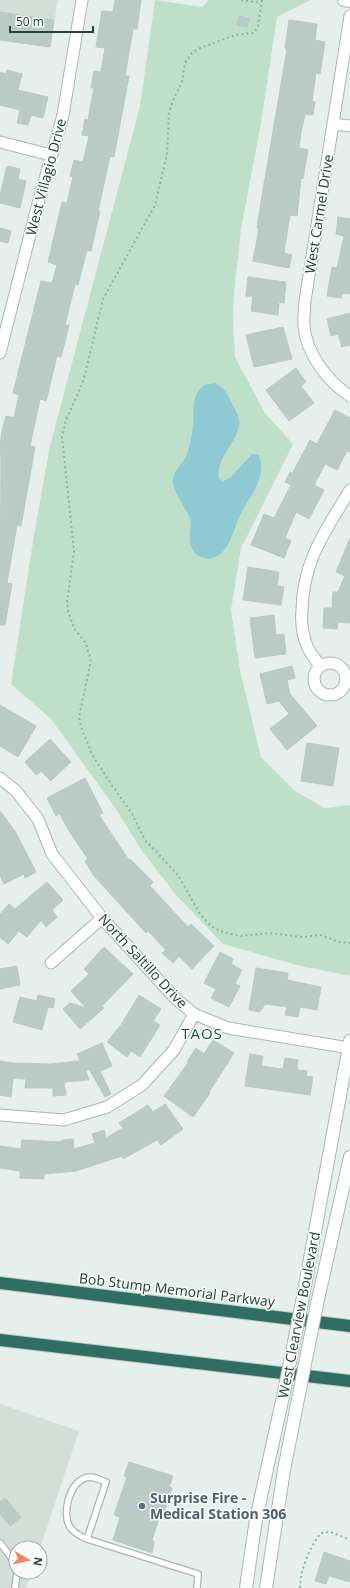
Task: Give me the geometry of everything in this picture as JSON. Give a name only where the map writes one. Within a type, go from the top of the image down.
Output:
[{"type":"highway","name":"Bob Stump Memorial Parkway","points":[[0,1283],[350,1326]]},
{"type":"highway","points":[[0,1340],[350,1381]]},
{"type":"street","name":"West Villagio Drive","points":[[0,353],[63,115],[82,0]]},
{"type":"street","points":[[344,0],[350,1]]},
{"type":"street","name":"West Carmel Drive","points":[[350,16],[307,286],[304,326],[312,354],[324,374],[338,389],[350,396]]},
{"type":"street","points":[[334,124],[350,126]]},
{"type":"street","points":[[0,142],[52,155]]},
{"type":"street","points":[[320,666],[307,646],[301,622],[303,588],[307,568],[314,550],[350,490]]},
{"type":"street","name":"North Saltillo Drive","points":[[0,778],[16,791],[38,819],[52,854],[102,918],[176,999],[194,1014],[228,1028],[350,1045]]},
{"type":"street","points":[[51,963],[102,918]]},
{"type":"street","points":[[0,1115],[64,1120],[106,1107],[142,1085],[174,1050],[194,1014]]},
{"type":"street","name":"West Clearview Boulevard","points":[[246,1588],[256,1519],[302,1302],[350,1045]]},
{"type":"street","name":"West Clearview Boulevard","points":[[266,1588],[284,1470],[317,1304],[350,1156]]},
{"type":"lane","points":[[87,1538],[106,1482],[91,1477],[86,1478],[77,1484],[71,1495],[67,1510],[67,1521],[73,1531],[87,1538],[198,1574],[197,1588]]},
{"type":"lane","points":[[0,1543],[8,1554]]},
{"type":"path","points":[[241,0],[261,3]]},
{"type":"path","points":[[262,0],[258,26],[254,33],[235,35],[198,49],[187,57],[183,68],[182,82],[171,106],[168,154],[155,205],[103,299],[83,382],[66,420],[62,438],[74,551],[68,611],[74,628],[86,644],[91,660],[79,717],[86,742],[111,784],[131,812],[145,840],[178,875],[204,920],[215,929],[240,936],[269,933],[302,937],[320,935],[339,942],[350,943]]},
{"type":"path","points":[[300,1588],[303,1569],[312,1548],[321,1533],[331,1532],[350,1540]]},
{"type":"shaded area","points":[[0,0],[58,0],[50,47],[0,40]]},
{"type":"shaded area","points":[[0,1404],[79,1431],[43,1540],[8,1540],[8,1580],[29,1580],[26,1588],[0,1588]]},
{"type":"green space","points":[[155,0],[202,7],[209,0],[311,0],[277,17],[261,123],[241,230],[234,292],[233,323],[235,357],[265,413],[293,444],[241,548],[231,610],[240,670],[261,757],[295,791],[325,808],[350,805],[350,976],[297,965],[223,944],[177,896],[142,851],[116,809],[51,719],[11,684],[34,535],[50,446],[140,106]]},
{"type":"water","points":[[214,383],[220,386],[226,393],[239,418],[237,433],[221,463],[219,479],[223,481],[231,477],[252,454],[259,455],[261,470],[257,485],[241,513],[232,536],[224,550],[219,555],[212,558],[204,558],[196,554],[191,546],[190,519],[176,493],[173,479],[189,448],[193,430],[194,400],[196,395],[204,385]]},
{"type":"building","points":[[115,0],[141,0],[137,29],[133,29],[125,76],[129,76],[114,157],[110,156],[91,251],[87,250],[78,285],[75,284],[65,325],[69,325],[61,357],[57,356],[46,401],[40,399],[30,446],[35,447],[21,526],[17,525],[7,583],[12,584],[5,625],[0,625],[0,445],[2,431],[6,416],[14,418],[19,395],[13,393],[41,281],[52,283],[57,265],[48,262],[62,202],[67,203],[73,177],[70,176],[74,160],[83,162],[89,136],[82,135],[85,119],[88,120],[94,88],[91,88],[94,71],[101,72],[105,48],[96,47],[102,11],[113,12]]},
{"type":"building","points":[[0,12],[54,20],[50,47],[0,40]]},
{"type":"building","points":[[239,16],[249,18],[247,27],[237,25]]},
{"type":"building","points":[[289,20],[317,24],[315,40],[325,42],[320,74],[316,73],[312,101],[315,102],[313,115],[305,114],[301,132],[299,148],[308,150],[303,179],[301,178],[297,216],[290,215],[284,253],[292,255],[289,268],[253,261],[259,228],[257,228],[262,196],[287,49],[285,48]]},
{"type":"building","points":[[7,70],[22,74],[18,90],[48,97],[43,118],[31,115],[28,125],[17,123],[20,110],[0,105],[0,72],[6,74]]},
{"type":"building","points":[[7,166],[20,169],[18,179],[26,181],[20,208],[0,203],[0,195]]},
{"type":"building","points":[[338,217],[350,219],[350,294],[342,293],[341,298],[327,296],[332,267],[337,268],[344,236],[336,234]]},
{"type":"building","points":[[0,228],[11,231],[8,243],[0,241]]},
{"type":"building","points":[[248,277],[286,282],[284,303],[279,302],[278,315],[251,311],[253,296],[246,296]]},
{"type":"building","points":[[350,313],[350,345],[342,347],[338,334],[331,336],[327,319]]},
{"type":"building","points":[[283,327],[292,359],[254,367],[246,335]]},
{"type":"building","points":[[296,368],[306,382],[301,386],[314,403],[289,421],[266,390]]},
{"type":"building","points":[[335,410],[350,418],[350,452],[347,451],[337,470],[325,464],[314,485],[324,490],[309,519],[296,512],[285,538],[291,541],[284,558],[251,545],[264,514],[274,518],[291,485],[285,482],[290,472],[292,474],[310,440],[317,444]]},
{"type":"building","points":[[350,538],[350,623],[338,622],[337,629],[323,628],[324,608],[332,608],[333,592],[338,592],[345,576],[336,572]]},
{"type":"building","points":[[248,567],[279,572],[277,586],[284,587],[281,605],[243,600]]},
{"type":"building","points":[[274,615],[276,635],[284,634],[286,654],[255,658],[250,618]]},
{"type":"building","points":[[292,666],[295,678],[287,680],[290,694],[317,726],[287,750],[270,729],[289,714],[279,701],[267,704],[260,674]]},
{"type":"building","points":[[0,705],[36,726],[18,757],[0,746]]},
{"type":"building","points":[[50,739],[71,762],[51,781],[41,771],[36,775],[25,762]]},
{"type":"building","points":[[307,743],[339,748],[333,786],[301,781]]},
{"type":"building","points":[[85,778],[103,813],[99,815],[129,860],[130,859],[153,882],[150,886],[188,927],[191,924],[214,946],[192,969],[179,956],[173,963],[162,953],[166,950],[148,931],[146,933],[94,876],[85,861],[88,859],[69,831],[60,814],[56,816],[47,798]]},
{"type":"building","points":[[0,811],[15,831],[36,872],[25,878],[24,874],[4,884],[0,875]]},
{"type":"building","points":[[47,882],[63,900],[52,910],[57,917],[46,927],[41,920],[27,937],[19,931],[8,944],[0,937],[0,914],[9,904],[15,909]]},
{"type":"building","points":[[104,947],[133,974],[102,1006],[104,1008],[80,1029],[63,1009],[70,1003],[86,1008],[71,991],[89,974],[84,969]]},
{"type":"building","points":[[220,952],[233,959],[231,964],[242,970],[235,984],[240,986],[229,1007],[211,998],[216,989],[204,983]]},
{"type":"building","points":[[17,966],[20,985],[0,989],[0,969]]},
{"type":"building","points":[[256,968],[288,973],[287,980],[321,987],[317,1010],[300,1007],[298,1017],[285,1015],[287,1007],[265,1004],[260,1012],[249,1010]]},
{"type":"building","points":[[38,995],[55,999],[53,1008],[48,1007],[42,1030],[13,1022],[20,997],[37,1001]]},
{"type":"building","points":[[139,995],[161,1009],[153,1021],[160,1025],[140,1057],[131,1051],[127,1057],[107,1042],[121,1025]]},
{"type":"building","points":[[213,1040],[234,1053],[209,1092],[210,1093],[193,1117],[164,1096],[188,1063],[187,1062],[196,1048],[204,1054]]},
{"type":"building","points":[[102,1043],[112,1066],[100,1071],[111,1094],[105,1097],[89,1069],[86,1071],[89,1080],[64,1082],[66,1095],[53,1096],[53,1088],[25,1088],[26,1079],[13,1078],[11,1097],[0,1095],[0,1061],[13,1063],[49,1064],[80,1061],[77,1054]]},
{"type":"building","points":[[250,1054],[263,1056],[261,1066],[283,1069],[285,1058],[298,1060],[297,1070],[307,1071],[306,1076],[313,1077],[310,1095],[245,1086]]},
{"type":"building","points":[[165,1104],[183,1129],[161,1145],[157,1140],[123,1159],[122,1156],[76,1171],[44,1174],[44,1179],[20,1178],[20,1171],[0,1168],[0,1146],[21,1149],[22,1140],[62,1142],[62,1140],[73,1139],[74,1149],[95,1143],[92,1134],[104,1130],[106,1138],[123,1128],[119,1123],[148,1105],[153,1112]]},
{"type":"building","name":"Surprise Fire - Medical Station 306","points":[[129,1462],[173,1476],[169,1487],[172,1488],[164,1513],[161,1512],[152,1540],[154,1542],[152,1553],[113,1540],[120,1517],[114,1515],[127,1477],[124,1476]]},
{"type":"building","points":[[5,1498],[21,1517],[10,1526],[0,1514],[0,1502]]},
{"type":"building","points":[[324,1552],[350,1561],[350,1582],[329,1576],[326,1584],[315,1581]]},
{"type":"place","name":"Surprise Fire - Medical Station 306","points":[[142,1506]]},
{"type":"district","name":"TAOS","points":[[202,1034]]}]
